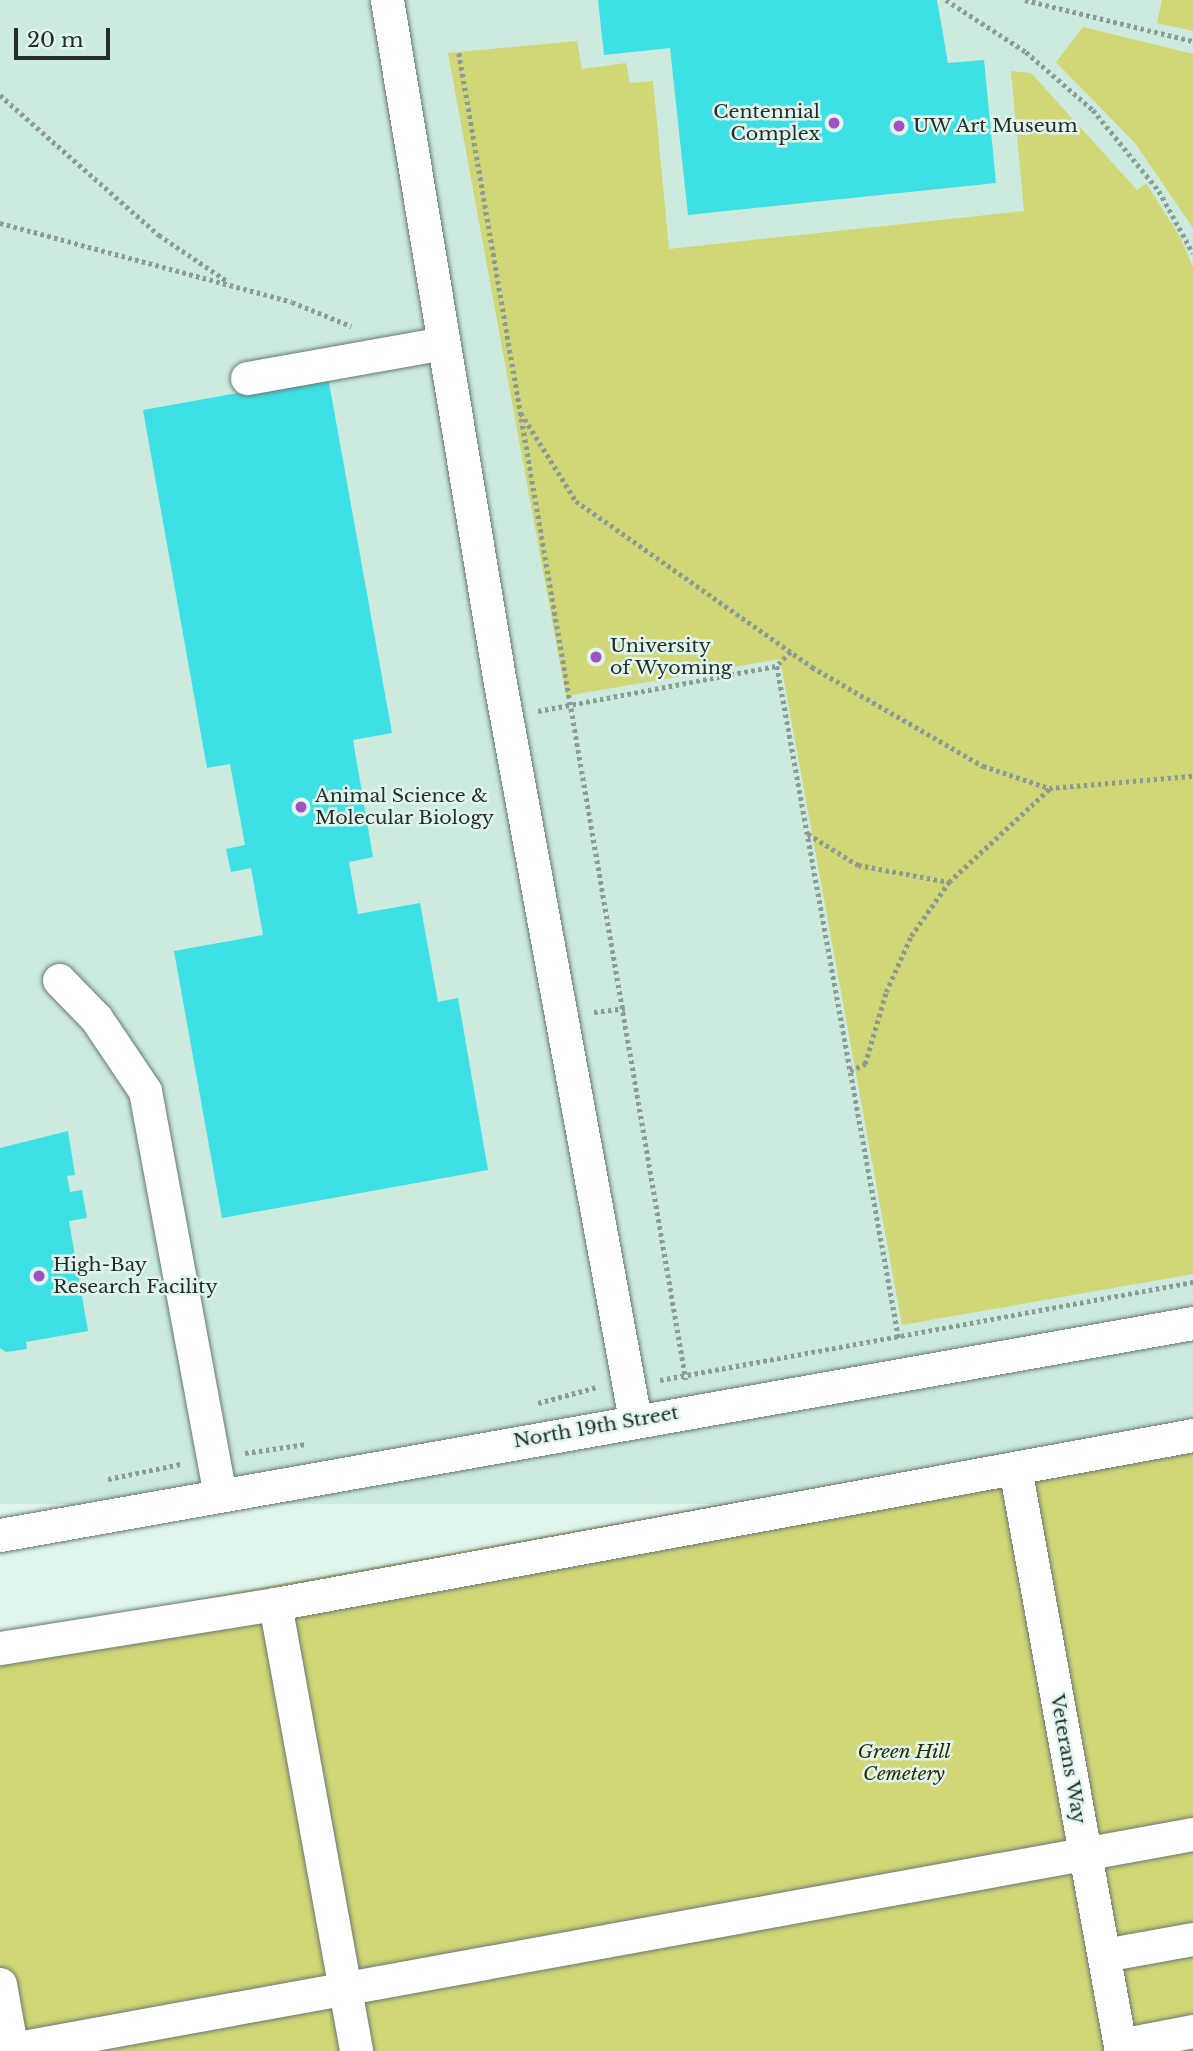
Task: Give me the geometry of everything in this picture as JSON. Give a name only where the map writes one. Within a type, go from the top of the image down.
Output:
[{"type":"street","points":[[387,0],[506,716],[635,1420]]},
{"type":"street","points":[[247,378],[443,343]]},
{"type":"street","points":[[59,980],[96,1018],[145,1091],[220,1495]]},
{"type":"street","name":"North 19th Street","points":[[0,1535],[905,1371],[1193,1323]]},
{"type":"street","points":[[0,1648],[275,1604],[1193,1434]]},
{"type":"street","name":"Veterans Way","points":[[1015,1468],[1120,2048]]},
{"type":"street","points":[[275,1604],[356,2051]]},
{"type":"street","points":[[0,1984],[12,2050],[1193,1833]]},
{"type":"street","points":[[1104,1955],[1193,1939]]},
{"type":"street","points":[[1120,2048],[1193,2031]]},
{"type":"path","points":[[946,0],[1026,52],[1093,110],[1159,191],[1193,253]]},
{"type":"path","points":[[1025,0],[1193,41]]},
{"type":"path","points":[[459,53],[691,1410]]},
{"type":"path","points":[[0,95],[159,235],[230,284]]},
{"type":"path","points":[[0,223],[230,284],[350,325],[384,353]]},
{"type":"path","points":[[519,410],[576,501],[792,652],[983,766],[1049,788],[1193,776]]},
{"type":"path","points":[[506,716],[572,706],[777,666],[792,652]]},
{"type":"path","points":[[777,666],[905,1371]]},
{"type":"path","points":[[850,1071],[865,1064],[886,992],[911,936],[949,882],[1049,788]]},
{"type":"path","points":[[808,834],[858,865],[949,882]]},
{"type":"shaded area","name":"University of Wyoming","points":[[0,0],[1193,0],[1193,1504],[0,1504]]},
{"type":"green space","points":[[1162,0],[1193,0],[1193,31],[1157,23]]},
{"type":"green space","points":[[1083,27],[1193,54],[1193,228],[1135,143],[1056,62]]},
{"type":"green space","points":[[577,41],[582,69],[626,63],[630,83],[653,81],[669,249],[1024,211],[1011,71],[1031,73],[1137,190],[1146,183],[1180,237],[1193,267],[1193,1274],[902,1325],[780,659],[566,696],[448,53]]},
{"type":"green space","name":"Green Hill Cemetery","points":[[1193,1419],[1193,2051],[0,2051],[0,1635]]},
{"type":"building","name":"Centennial Complex","points":[[598,0],[937,0],[948,63],[984,60],[996,183],[688,215],[670,48],[604,55]]},
{"type":"building","name":"Animal Science & Molecular Biology","points":[[328,377],[392,733],[353,740],[373,857],[349,862],[358,914],[420,903],[438,1002],[458,998],[488,1170],[222,1218],[174,951],[263,935],[251,868],[231,872],[226,849],[245,845],[230,764],[207,768],[143,410]]},
{"type":"building","name":"High-Bay Research Facility","points":[[68,1131],[75,1175],[67,1176],[70,1192],[82,1190],[87,1218],[69,1221],[88,1331],[26,1342],[27,1349],[6,1352],[0,1348],[0,1148]]},
{"type":"place","name":"Centennial Complex","points":[[834,123]]},
{"type":"place","name":"UW Art Museum","points":[[899,126]]},
{"type":"place","name":"University of Wyoming","points":[[596,657]]},
{"type":"place","name":"Animal Science & Molecular Biology","points":[[301,807]]},
{"type":"place","name":"High-Bay Research Facility","points":[[39,1276]]}]
